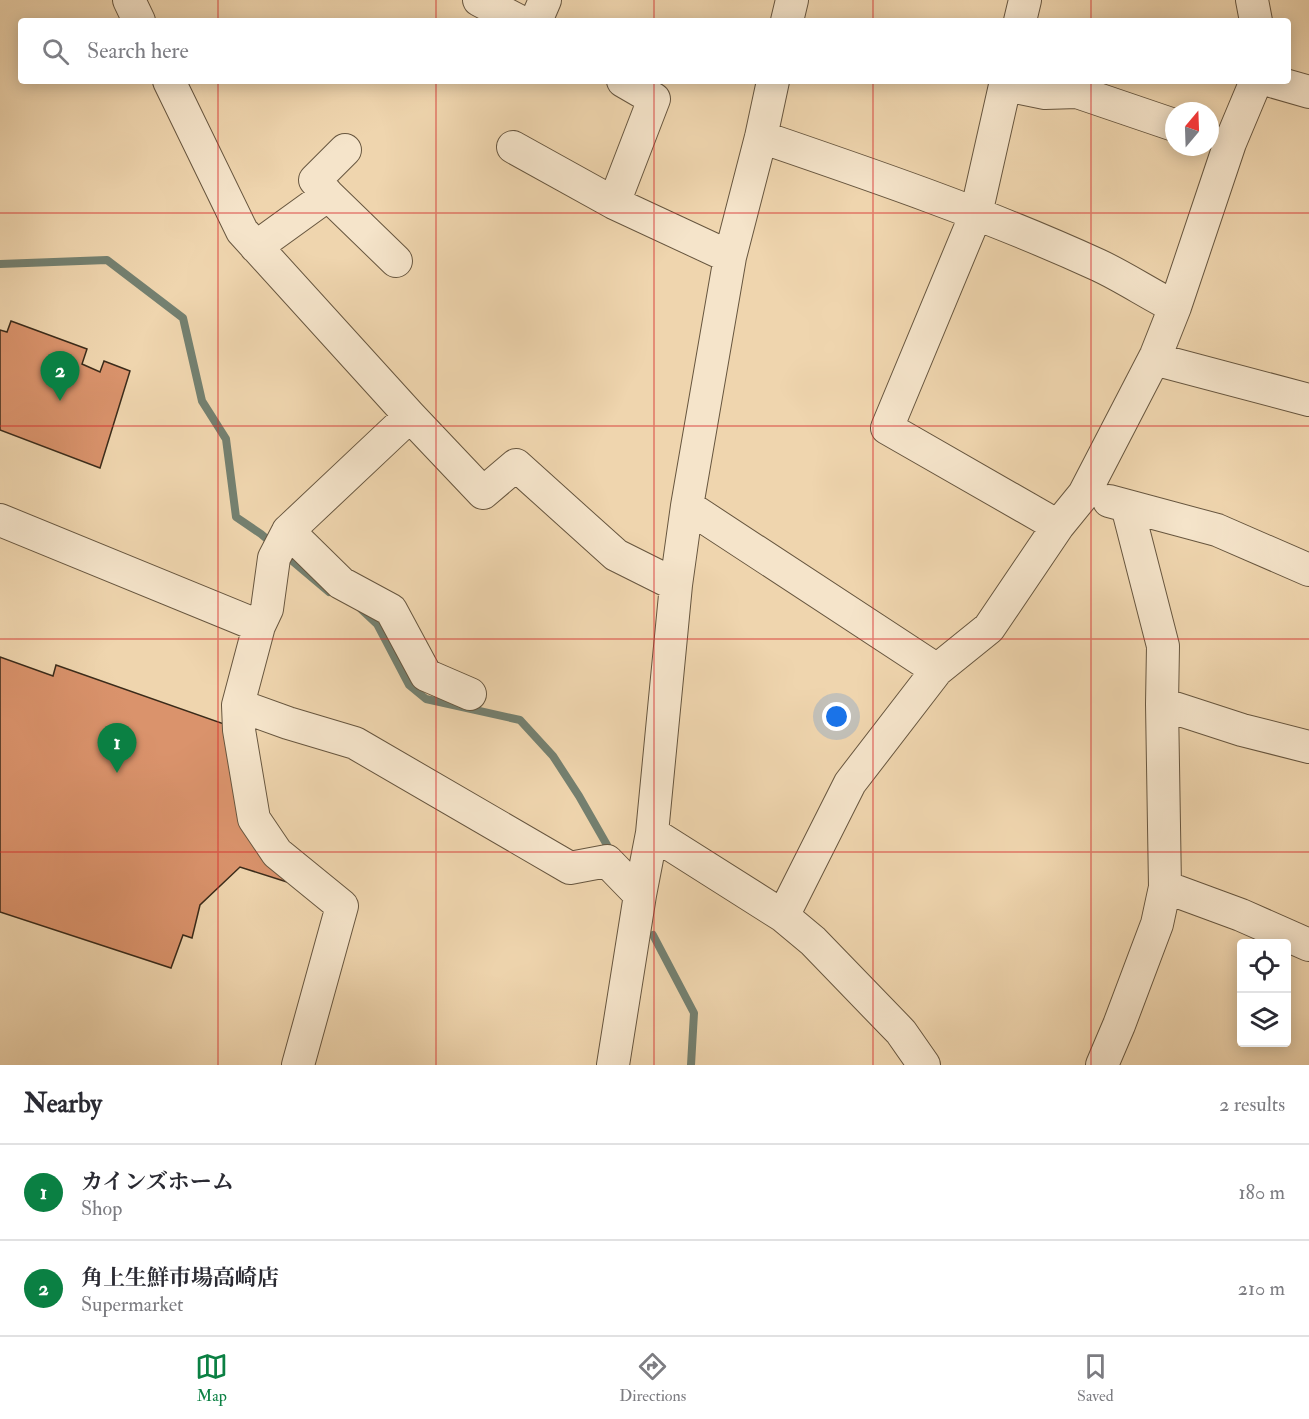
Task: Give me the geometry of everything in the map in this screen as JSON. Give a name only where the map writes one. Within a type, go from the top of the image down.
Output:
[{"type":"street","points":[[129,0],[138,18]]},
{"type":"street","points":[[479,0],[513,18]]},
{"type":"street","points":[[537,18],[545,0]]},
{"type":"street","points":[[788,18],[792,0]]},
{"type":"street","points":[[1021,18],[1025,0]]},
{"type":"street","points":[[1252,0],[1255,18]]},
{"type":"street","points":[[170,84],[242,231],[483,493],[516,465],[616,555],[676,585]]},
{"type":"street","points":[[614,202],[654,99],[628,84]]},
{"type":"street","points":[[613,1065],[652,833],[676,585],[687,506],[730,257],[772,84]]},
{"type":"street","points":[[1005,84],[976,214],[887,428],[1058,526]]},
{"type":"street","points":[[1009,84],[1045,93],[1077,92],[1165,122]]},
{"type":"street","points":[[783,916],[850,783],[937,670],[989,628],[1058,526],[1084,494],[1154,359],[1174,307],[1220,140],[1254,84]]},
{"type":"street","points":[[1281,84],[1309,92]]},
{"type":"street","points":[[761,137],[976,214],[1101,266],[1174,307]]},
{"type":"street","points":[[513,147],[614,202],[730,257]]},
{"type":"street","points":[[345,150],[315,180],[396,261]]},
{"type":"street","points":[[256,247],[328,195]]},
{"type":"street","points":[[1154,359],[1309,400]]},
{"type":"street","points":[[298,1065],[342,906],[277,853],[254,819],[239,730],[238,705],[259,626],[267,609],[274,558],[288,531],[410,416]]},
{"type":"street","points":[[1084,494],[1217,530],[1309,570]]},
{"type":"street","points":[[687,506],[937,670]]},
{"type":"street","points":[[1102,1065],[1157,924],[1165,887],[1163,646],[1127,506]]},
{"type":"street","points":[[0,520],[259,626]]},
{"type":"street","points":[[288,531],[341,583],[391,610],[426,675],[470,694]]},
{"type":"street","points":[[1162,704],[1242,730],[1309,747]]},
{"type":"street","points":[[238,705],[355,743],[570,868],[607,861],[640,895]]},
{"type":"street","points":[[652,833],[783,916],[813,941],[901,1032],[924,1065]]},
{"type":"street","points":[[1165,887],[1241,915],[1309,945]]},
{"type":"building","points":[[11,321],[87,349],[82,364],[100,372],[104,361],[130,371],[100,468],[0,430],[0,330],[7,332]]},
{"type":"building","points":[[0,657],[53,676],[56,665],[227,725],[288,876],[287,882],[240,867],[200,905],[192,938],[183,935],[171,968],[0,912]]},
{"type":"waterway","points":[[0,264],[107,260],[183,318],[202,401],[226,439],[236,517],[274,545]]},
{"type":"waterway","points":[[284,554],[329,592]]},
{"type":"waterway","points":[[361,609],[377,624],[409,685],[426,699],[520,720],[553,756],[607,845]]},
{"type":"waterway","points":[[653,935],[694,1013],[691,1065]]},
{"type":"place","name":"角上生鮮市場高崎店","points":[[60,401]]},
{"type":"place","name":"カインズホーム","points":[[117,773]]}]
